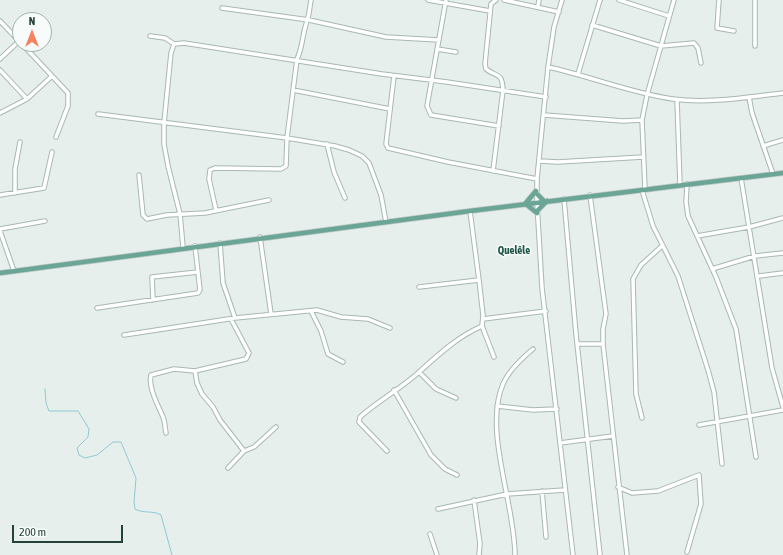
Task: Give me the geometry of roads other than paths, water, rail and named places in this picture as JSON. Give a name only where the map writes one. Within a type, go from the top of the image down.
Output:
[{"type":"main road","points":[[0,273],[260,237],[590,195],[783,173]]},
{"type":"main road","points":[[525,204],[536,192],[546,201]]},
{"type":"main road","points":[[525,204],[537,212],[546,201]]},
{"type":"street","points":[[216,210],[209,179],[210,170],[284,168],[287,164],[287,138],[297,59],[300,53],[305,27],[309,20],[311,0]]},
{"type":"street","points":[[428,0],[490,11]]},
{"type":"street","points":[[493,171],[503,90],[501,77],[489,71],[485,64],[491,4],[496,0]]},
{"type":"street","points":[[504,0],[538,6],[559,12]]},
{"type":"street","points":[[538,6],[539,0]]},
{"type":"street","points":[[562,0],[554,27],[548,67],[536,203],[546,311],[573,555]]},
{"type":"street","points":[[578,74],[600,0]]},
{"type":"street","points":[[619,0],[669,16]]},
{"type":"street","points":[[674,0],[647,94],[642,120],[643,190],[648,213],[662,246],[675,269],[687,300],[708,370],[718,422],[722,464]]},
{"type":"street","points":[[719,0],[717,28],[734,30]]},
{"type":"street","points":[[755,0],[755,46]]},
{"type":"street","points":[[446,2],[427,106],[431,115],[499,126]]},
{"type":"street","points":[[222,8],[309,20],[386,37],[439,40]]},
{"type":"street","points":[[0,21],[12,34]]},
{"type":"street","points":[[592,25],[661,46],[694,43],[698,48],[701,63]]},
{"type":"street","points":[[150,36],[165,38],[174,44],[184,43],[297,59],[394,76],[503,90],[546,98]]},
{"type":"street","points":[[174,44],[171,53],[164,123],[165,155],[180,214],[183,247]]},
{"type":"street","points":[[437,48],[456,52]]},
{"type":"street","points":[[0,59],[12,49]]},
{"type":"street","points":[[29,52],[66,89],[69,97],[56,137]]},
{"type":"street","points":[[548,67],[647,94],[677,100],[708,100],[783,93]]},
{"type":"street","points":[[0,70],[27,99]]},
{"type":"street","points":[[0,113],[27,99],[52,76]]},
{"type":"street","points":[[394,76],[386,144],[388,148],[537,179]]},
{"type":"street","points":[[293,90],[390,109]]},
{"type":"street","points":[[749,97],[763,146],[773,174]]},
{"type":"street","points":[[677,100],[680,185]]},
{"type":"street","points":[[98,114],[287,138],[327,144],[355,152],[367,161],[381,195],[386,222]]},
{"type":"street","points":[[544,116],[623,121],[642,120]]},
{"type":"street","points":[[763,146],[783,140]]},
{"type":"street","points":[[15,193],[16,169],[20,142]]},
{"type":"street","points":[[327,144],[334,172],[345,198]]},
{"type":"street","points":[[0,195],[44,188],[52,152]]},
{"type":"street","points":[[539,161],[583,161],[643,157]]},
{"type":"street","points":[[138,175],[144,218],[194,214],[269,200]]},
{"type":"street","points":[[699,425],[750,417],[783,408],[772,368],[755,256],[741,178]]},
{"type":"street","points":[[687,184],[686,212],[712,269],[736,329],[756,457]]},
{"type":"street","points":[[590,195],[606,314],[603,329],[603,344],[618,487],[627,555]]},
{"type":"street","points":[[564,199],[577,344],[600,555]]},
{"type":"street","points":[[470,211],[479,280],[483,320],[482,326],[494,357]]},
{"type":"street","points":[[697,236],[783,218]]},
{"type":"street","points":[[14,271],[1,238],[0,230],[45,221]]},
{"type":"street","points":[[260,237],[271,314]]},
{"type":"street","points":[[166,433],[163,418],[156,403],[150,379],[151,375],[174,369],[195,370],[246,359],[248,356],[233,318],[223,283],[220,243]]},
{"type":"street","points":[[97,308],[198,293],[200,290],[195,246]]},
{"type":"street","points":[[642,418],[636,394],[633,279],[641,264],[662,246]]},
{"type":"street","points":[[712,269],[755,256],[783,253]]},
{"type":"street","points":[[153,300],[152,277],[198,272]]},
{"type":"street","points":[[758,276],[783,273]]},
{"type":"street","points":[[419,287],[479,280]]},
{"type":"street","points":[[311,311],[321,331],[328,354],[343,362]]},
{"type":"street","points":[[124,335],[233,318],[311,311],[323,311],[341,317],[368,319],[390,328]]},
{"type":"street","points":[[483,320],[546,311]]},
{"type":"street","points":[[387,451],[359,422],[359,418],[419,372],[435,356],[463,335],[482,326]]},
{"type":"street","points":[[577,344],[603,344]]},
{"type":"street","points":[[515,555],[513,526],[498,439],[497,406],[503,383],[508,375],[515,365],[533,349]]},
{"type":"street","points":[[195,370],[197,383],[202,394],[244,451]]},
{"type":"street","points":[[419,372],[436,389],[456,398]]},
{"type":"street","points":[[394,390],[431,455],[445,469],[457,475]]},
{"type":"street","points":[[497,406],[533,410],[557,409]]},
{"type":"street","points":[[228,468],[244,451],[254,447],[276,427]]},
{"type":"street","points":[[560,443],[613,436]]},
{"type":"street","points":[[618,487],[632,493],[658,490],[699,475],[701,504],[687,552]]},
{"type":"street","points":[[438,509],[507,494],[565,490]]},
{"type":"street","points":[[542,491],[546,537]]},
{"type":"street","points":[[474,500],[480,544],[479,555]]},
{"type":"street","points":[[430,534],[438,555]]},
{"type":"waterway","points":[[45,389],[46,403],[49,411],[78,411],[89,429],[88,437],[77,448],[79,455],[85,458],[97,455],[113,442],[121,442],[136,478],[134,502],[135,509],[161,515],[172,555]]},
{"type":"district","name":"Quelêle","points":[[514,251]]}]
